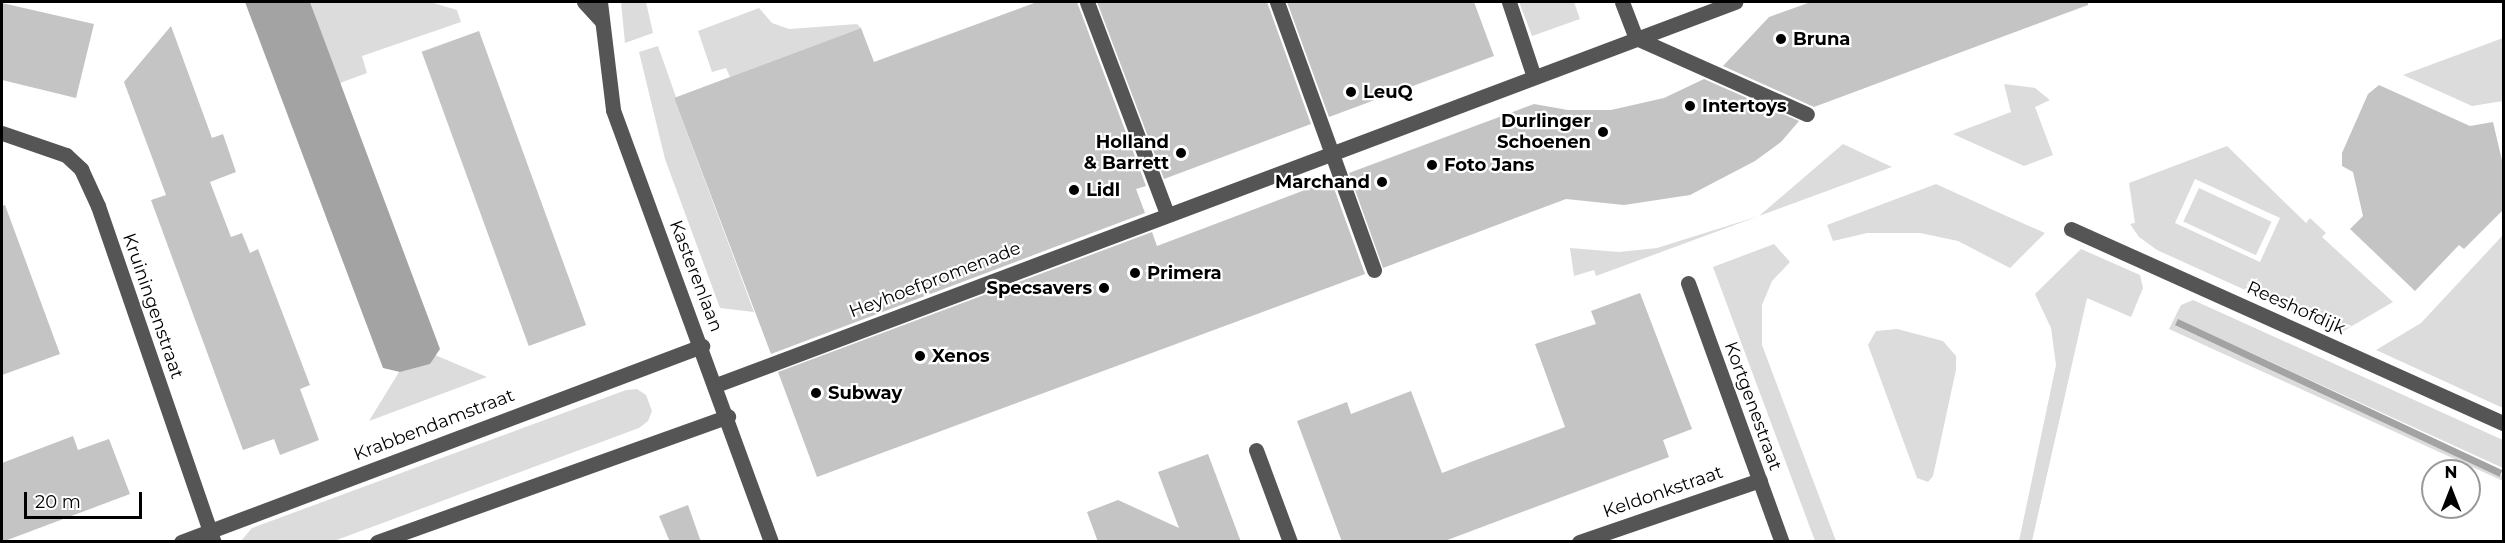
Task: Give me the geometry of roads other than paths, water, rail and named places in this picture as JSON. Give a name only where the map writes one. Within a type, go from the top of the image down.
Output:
[{"type":"street","points":[[584,2],[601,20]]},
{"type":"street","name":"Kasterenlaan","points":[[600,2],[613,110],[728,416],[771,542]]},
{"type":"street","points":[[1087,2],[1167,214]]},
{"type":"street","points":[[1277,2],[1374,270]]},
{"type":"street","points":[[1509,2],[1534,77]]},
{"type":"street","points":[[1622,2],[1636,38],[1807,114]]},
{"type":"street","name":"Heyhoefpromenade","points":[[716,385],[1735,2]]},
{"type":"street","name":"Kruiningenstraat","points":[[2,133],[36,141],[66,155],[81,169],[98,206],[212,536]]},
{"type":"street","name":"Reeshofdijk","points":[[2071,229],[2504,424]]},
{"type":"street","name":"Kortgenestraat","points":[[1688,283],[1782,542]]},
{"type":"street","name":"Krabbendamstraat","points":[[181,542],[212,536],[702,346]]},
{"type":"street","points":[[377,542],[728,416]]},
{"type":"street","points":[[1256,450],[1290,542]]},
{"type":"street","name":"Keldonkstraat","points":[[1578,542],[1760,480]]},
{"type":"place","name":"Bruna","points":[[1781,39]]},
{"type":"place","name":"LeuQ","points":[[1351,92]]},
{"type":"place","name":"Intertoys","points":[[1690,106]]},
{"type":"place","name":"Durlinger Schoenen","points":[[1603,132]]},
{"type":"place","name":"Holland & Barrett","points":[[1181,153]]},
{"type":"place","name":"Foto Jans","points":[[1432,165]]},
{"type":"place","name":"Marchand","points":[[1382,182]]},
{"type":"place","name":"Lidl","points":[[1074,190]]},
{"type":"place","name":"Primera","points":[[1135,273]]},
{"type":"place","name":"Specsavers","points":[[1104,288]]},
{"type":"place","name":"Xenos","points":[[920,356]]},
{"type":"place","name":"Subway","points":[[816,393]]}]
